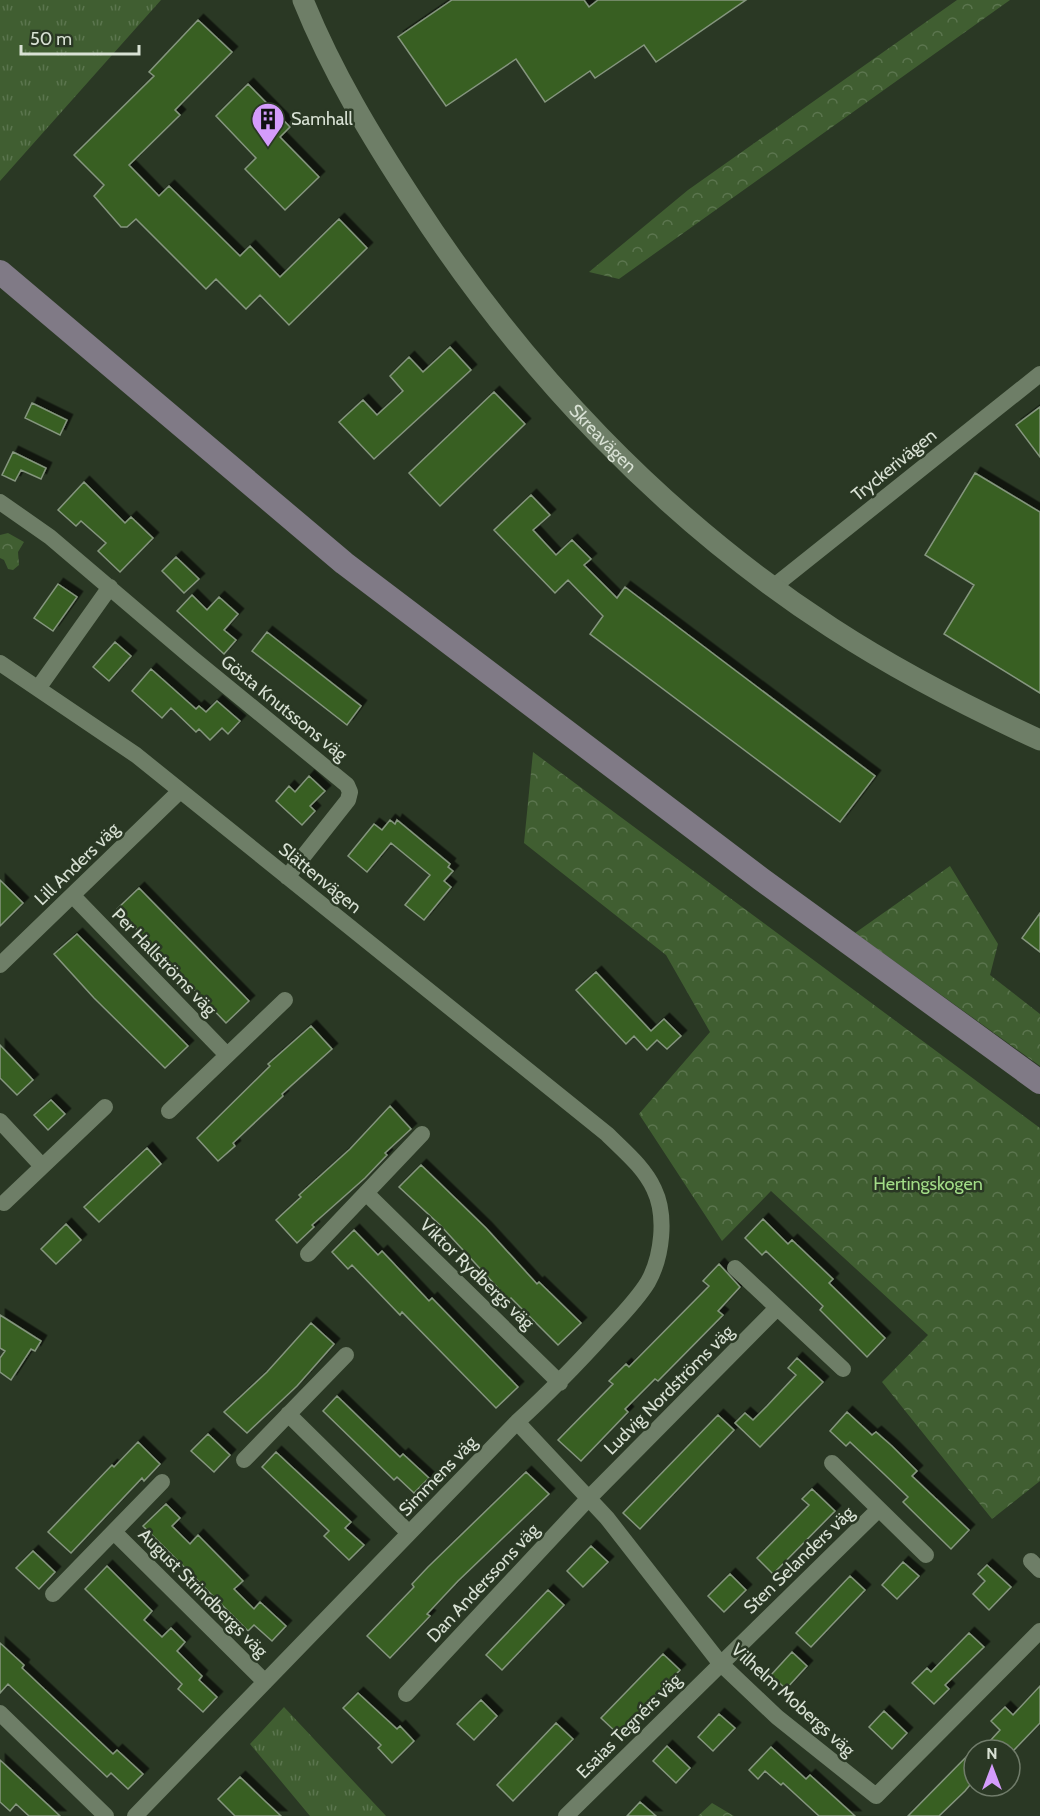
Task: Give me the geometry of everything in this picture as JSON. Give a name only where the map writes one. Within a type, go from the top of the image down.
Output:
[{"type":"main road","points":[[0,272],[344,563],[761,879],[1040,1082]]},
{"type":"street","name":"Skreavägen","points":[[303,0],[375,145],[456,267],[585,423],[656,492],[772,587],[832,628],[912,677],[1040,740]]},
{"type":"street","name":"Tryckerivägen","points":[[772,587],[1040,374]]},
{"type":"street","name":"Gösta Knutssons väg","points":[[0,502],[50,537],[347,785],[350,792],[348,800],[287,877]]},
{"type":"street","points":[[39,687],[110,587]]},
{"type":"street","name":"Slättenvägen","points":[[0,663],[39,687],[136,755],[607,1134]]},
{"type":"street","name":"Lill Anders väg","points":[[2,961],[73,896],[180,791]]},
{"type":"street","name":"Per Hallströms väg","points":[[73,896],[227,1055]]},
{"type":"street","points":[[169,1111],[285,1000]]},
{"type":"street","points":[[4,1203],[105,1107]]},
{"type":"street","points":[[0,1121],[42,1166]]},
{"type":"street","points":[[308,1254],[422,1134]]},
{"type":"street","name":"Simmens väg","points":[[135,1816],[517,1422],[560,1383],[648,1282],[660,1251],[661,1220],[655,1190],[641,1168],[607,1134]]},
{"type":"street","name":"Viktor Rydbergs väg","points":[[367,1194],[560,1383]]},
{"type":"street","points":[[735,1268],[843,1369]]},
{"type":"street","name":"Ludvig Nordströms väg","points":[[588,1498],[777,1308]]},
{"type":"street","points":[[244,1460],[346,1355]]},
{"type":"street","points":[[288,1414],[409,1533]]},
{"type":"street","name":"Vilhelm Mobergs väg","points":[[517,1422],[588,1498],[720,1663],[777,1717],[876,1796],[1040,1631]]},
{"type":"street","name":"Sten Selanders väg","points":[[832,1463],[926,1555]]},
{"type":"street","name":"August Strindbergs väg","points":[[53,1594],[162,1482]]},
{"type":"street","name":"Dan Anderssons väg","points":[[406,1694],[588,1498]]},
{"type":"street","name":"Sten Selanders väg","points":[[720,1663],[879,1509]]},
{"type":"street","name":"August Strindbergs väg","points":[[114,1532],[265,1682]]},
{"type":"street","name":"Esaias Tegnérs väg","points":[[566,1816],[720,1663]]},
{"type":"street","points":[[0,1713],[106,1816]]},
{"type":"green space","points":[[0,0],[161,0],[0,181]]},
{"type":"green space","points":[[957,0],[1010,0],[619,279],[589,272],[688,190]]},
{"type":"green space","points":[[8,533],[24,542],[18,552],[19,565],[13,570],[8,569],[4,560],[0,558],[0,535]]},
{"type":"green space","name":"Hertingskogen","points":[[533,752],[1040,1128],[1040,1481],[992,1519],[882,1382],[928,1335],[771,1191],[722,1241],[639,1114],[710,1032],[666,955],[524,843]]},
{"type":"green space","points":[[950,866],[998,944],[990,975],[1040,1014],[1040,1066],[855,933]]},
{"type":"green space","points":[[284,1707],[386,1816],[310,1816],[250,1744]]},
{"type":"green space","points":[[712,1803],[734,1816],[698,1816]]},
{"type":"building","points":[[452,0],[584,0],[589,7],[598,0],[746,0],[656,62],[644,45],[595,78],[590,71],[545,102],[516,59],[446,106],[398,37]]},
{"type":"building","points":[[198,20],[232,52],[175,110],[180,115],[129,165],[159,196],[169,186],[240,256],[250,246],[280,277],[339,219],[367,248],[289,325],[260,295],[246,309],[216,279],[206,289],[136,219],[127,227],[121,227],[94,196],[104,185],[74,155],[154,76],[149,72]]},
{"type":"building","name":"Samhall","points":[[248,84],[290,127],[280,137],[319,177],[285,210],[245,169],[256,158],[216,116]]},
{"type":"building","points":[[450,347],[471,370],[374,459],[339,422],[363,400],[377,415],[403,391],[390,376],[409,357],[423,372]]},
{"type":"building","points":[[494,392],[525,424],[440,506],[409,473]]},
{"type":"building","points":[[32,403],[67,420],[60,435],[25,418]]},
{"type":"building","points":[[1040,407],[1040,457],[1016,425]]},
{"type":"building","points":[[13,452],[46,468],[41,479],[21,470],[15,481],[2,475]]},
{"type":"building","points":[[975,473],[1040,512],[1040,693],[944,634],[974,585],[925,555]]},
{"type":"building","points":[[84,482],[125,523],[131,517],[153,538],[120,572],[98,551],[106,543],[81,521],[76,526],[58,510]]},
{"type":"building","points":[[531,495],[550,515],[533,530],[556,555],[572,540],[591,559],[584,565],[617,598],[625,587],[875,776],[840,822],[590,634],[603,616],[568,580],[555,593],[494,530]]},
{"type":"building","points":[[176,557],[199,579],[184,593],[162,571]]},
{"type":"building","points":[[58,584],[77,597],[53,631],[34,618]]},
{"type":"building","points":[[192,595],[207,610],[219,597],[238,614],[224,630],[236,640],[224,654],[177,611]]},
{"type":"building","points":[[267,632],[361,706],[347,725],[252,651]]},
{"type":"building","points":[[115,642],[131,656],[109,681],[93,667]]},
{"type":"building","points":[[151,669],[196,709],[199,706],[206,712],[217,701],[240,721],[228,734],[222,728],[210,740],[199,729],[196,732],[171,708],[162,718],[132,691]]},
{"type":"building","points":[[309,776],[325,791],[310,806],[315,811],[302,825],[276,801],[289,786],[295,792]]},
{"type":"building","points":[[390,820],[395,824],[397,820],[450,864],[448,867],[453,871],[444,881],[451,887],[424,920],[405,905],[430,875],[391,843],[367,872],[348,856],[374,824],[382,830]]},
{"type":"building","points":[[0,880],[23,903],[0,926]]},
{"type":"building","points":[[139,888],[249,1001],[226,1023],[117,909]]},
{"type":"building","points":[[1040,913],[1040,952],[1022,938]]},
{"type":"building","points":[[77,934],[188,1046],[165,1068],[94,998],[54,954]]},
{"type":"building","points":[[596,972],[651,1031],[664,1019],[681,1036],[667,1049],[657,1040],[647,1050],[634,1036],[626,1044],[576,990]]},
{"type":"building","points":[[311,1026],[332,1049],[282,1094],[283,1096],[233,1143],[235,1146],[218,1161],[197,1138],[270,1066],[268,1064]]},
{"type":"building","points":[[0,1045],[33,1080],[17,1095],[0,1078]]},
{"type":"building","points":[[51,1100],[65,1114],[48,1130],[34,1115]]},
{"type":"building","points":[[390,1106],[411,1129],[385,1153],[387,1155],[365,1178],[312,1225],[314,1227],[297,1243],[276,1220],[301,1197],[299,1195],[350,1149]]},
{"type":"building","points":[[147,1148],[161,1164],[99,1222],[84,1207]]},
{"type":"building","points":[[421,1165],[486,1228],[537,1284],[539,1282],[581,1323],[558,1345],[511,1298],[509,1300],[440,1225],[399,1187]]},
{"type":"building","points":[[763,1219],[788,1244],[792,1240],[833,1279],[829,1283],[885,1338],[867,1357],[820,1310],[823,1306],[766,1251],[762,1255],[745,1238]]},
{"type":"building","points":[[66,1224],[81,1240],[56,1264],[41,1249]]},
{"type":"building","points":[[354,1230],[378,1255],[382,1251],[429,1301],[432,1298],[518,1387],[496,1408],[402,1312],[400,1315],[352,1265],[348,1269],[332,1252]]},
{"type":"building","points":[[719,1264],[740,1287],[718,1311],[723,1315],[658,1381],[655,1379],[625,1409],[628,1412],[581,1461],[558,1440],[613,1384],[609,1381],[626,1364],[629,1367],[709,1286],[703,1281]]},
{"type":"building","points":[[0,1315],[41,1341],[35,1351],[31,1349],[11,1380],[0,1372],[0,1358],[5,1351],[0,1348]]},
{"type":"building","points":[[311,1323],[334,1344],[297,1386],[247,1433],[224,1412],[267,1372]]},
{"type":"building","points":[[797,1358],[823,1382],[760,1447],[735,1423],[745,1413],[753,1420],[767,1406],[796,1375],[788,1368]]},
{"type":"building","points":[[337,1396],[400,1457],[403,1454],[429,1478],[414,1493],[397,1477],[394,1480],[323,1411]]},
{"type":"building","points":[[847,1412],[872,1435],[876,1432],[892,1446],[917,1471],[912,1476],[969,1530],[951,1549],[903,1502],[908,1497],[850,1442],[846,1446],[830,1431]]},
{"type":"building","points":[[718,1415],[734,1430],[640,1529],[623,1513]]},
{"type":"building","points":[[208,1434],[230,1455],[214,1472],[191,1451]]},
{"type":"building","points":[[138,1442],[160,1464],[144,1481],[142,1478],[71,1553],[48,1532],[112,1465],[114,1467]]},
{"type":"building","points":[[276,1452],[351,1522],[345,1528],[364,1545],[349,1560],[324,1536],[329,1531],[262,1467]]},
{"type":"building","points":[[526,1472],[549,1494],[458,1581],[427,1614],[430,1616],[390,1658],[367,1636],[414,1587],[412,1584],[428,1567]]},
{"type":"building","points":[[812,1489],[835,1511],[773,1574],[757,1558],[809,1505],[802,1499]]},
{"type":"building","points":[[166,1504],[180,1518],[172,1526],[190,1544],[198,1535],[243,1581],[234,1589],[254,1609],[260,1602],[286,1626],[272,1641],[254,1625],[248,1631],[143,1526]]},
{"type":"building","points":[[591,1546],[608,1562],[583,1587],[567,1571]]},
{"type":"building","points":[[33,1551],[55,1572],[39,1589],[16,1568]]},
{"type":"building","points":[[903,1562],[919,1576],[897,1599],[882,1585]]},
{"type":"building","points":[[987,1565],[1011,1587],[989,1610],[973,1594],[985,1581],[978,1574]]},
{"type":"building","points":[[107,1566],[152,1611],[144,1620],[162,1637],[171,1628],[185,1642],[177,1651],[202,1676],[199,1680],[217,1697],[203,1712],[178,1689],[182,1684],[85,1589]]},
{"type":"building","points":[[730,1574],[746,1590],[724,1612],[708,1596]]},
{"type":"building","points":[[850,1576],[865,1590],[811,1647],[796,1633]]},
{"type":"building","points":[[548,1590],[564,1605],[502,1670],[486,1655]]},
{"type":"building","points":[[969,1633],[984,1647],[945,1685],[949,1689],[934,1704],[912,1683],[927,1668],[931,1672]]},
{"type":"building","points":[[0,1643],[24,1665],[22,1668],[113,1754],[117,1750],[143,1774],[128,1789],[111,1773],[107,1777],[8,1684],[0,1693]]},
{"type":"building","points":[[792,1652],[807,1666],[786,1689],[771,1675]]},
{"type":"building","points":[[663,1654],[680,1670],[618,1734],[601,1718]]},
{"type":"building","points":[[1040,1686],[1040,1723],[1022,1742],[1022,1738],[993,1738],[1000,1730],[991,1721],[1005,1707],[1013,1715]]},
{"type":"building","points":[[358,1693],[397,1729],[400,1726],[414,1741],[392,1763],[378,1748],[381,1745],[343,1708]]},
{"type":"building","points":[[481,1700],[497,1716],[474,1740],[457,1724]]},
{"type":"building","points":[[884,1711],[907,1733],[892,1749],[869,1727]]},
{"type":"building","points":[[719,1714],[735,1728],[713,1751],[698,1737]]},
{"type":"building","points":[[556,1723],[573,1739],[513,1801],[497,1785]]},
{"type":"building","points":[[667,1746],[690,1768],[676,1783],[653,1761]]},
{"type":"building","points":[[771,1747],[806,1779],[810,1775],[855,1816],[819,1816],[783,1783],[781,1785],[765,1771],[758,1779],[749,1770]]},
{"type":"building","points":[[0,1760],[60,1816],[29,1816],[16,1804],[10,1811],[0,1802]]},
{"type":"building","points":[[962,1761],[962,1794],[939,1816],[908,1816]]},
{"type":"building","points":[[240,1777],[281,1816],[235,1816],[218,1799]]},
{"type":"building","points":[[640,1802],[656,1816],[627,1816]]},
{"type":"place","name":"Samhall","points":[[268,148]]}]
